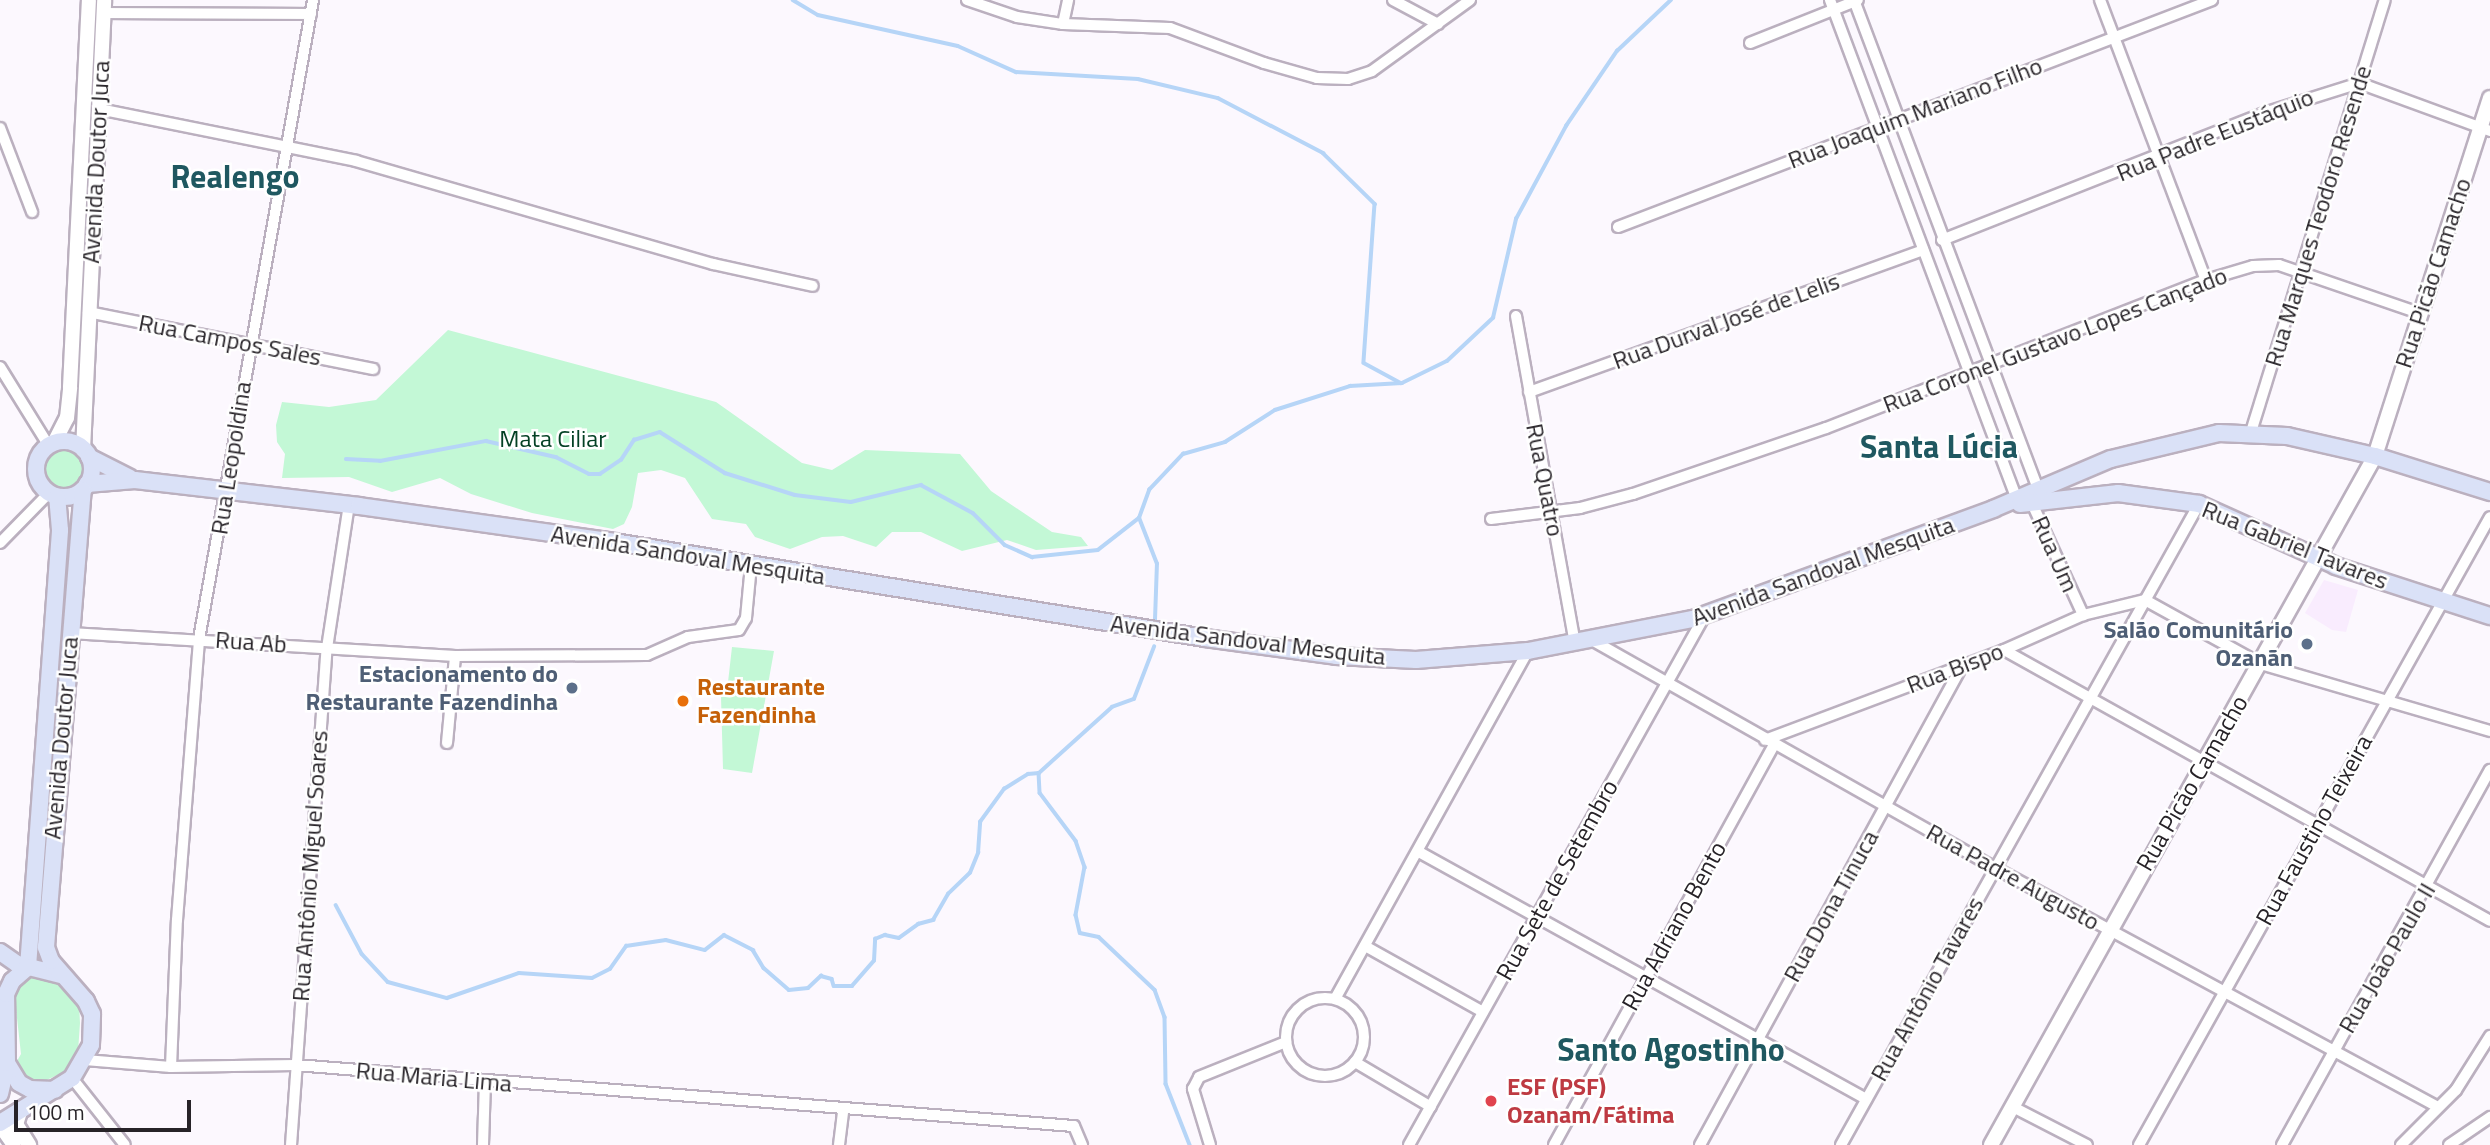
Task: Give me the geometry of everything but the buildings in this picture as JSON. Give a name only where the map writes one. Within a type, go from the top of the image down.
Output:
[{"type":"main road","name":"Avenida Sandoval Mesquita","points":[[85,487],[135,480],[349,505],[1336,656],[1416,660],[1528,651],[1575,644],[1705,615],[1993,509],[2033,498],[2110,459],[2177,440],[2251,432],[2375,456],[2490,492]]},
{"type":"main road","points":[[70,442],[86,454],[85,487],[53,495],[36,470],[51,444],[70,442]]},
{"type":"main road","name":"Avenida Sandoval Mesquita","points":[[86,454],[135,480]]},
{"type":"main road","points":[[2110,459],[2104,464],[2100,479],[2104,486],[2118,492]]},
{"type":"main road","name":"Avenida Doutor Juca","points":[[69,978],[51,961],[46,947],[70,633],[85,487]]},
{"type":"main road","name":"Rua Gabriel Tavares","points":[[2033,498],[2118,492],[2199,504],[2318,558],[2490,616]]},
{"type":"main road","name":"Avenida Doutor Juca","points":[[28,967],[60,530],[53,495]]},
{"type":"main road","points":[[0,952],[28,967],[69,978],[92,1014],[91,1045],[85,1060],[72,1078],[0,1124]]},
{"type":"main road","points":[[0,1094],[5,1008],[12,981],[28,967]]},
{"type":"main road","points":[[4,1054],[19,1083],[30,1089],[55,1090]]},
{"type":"street","name":"Avenida Doutor Juca","points":[[51,444],[67,418],[70,387],[89,0]]},
{"type":"street","name":"Rua Leopoldina","points":[[171,1067],[177,920],[199,639],[313,0]]},
{"type":"street","points":[[967,0],[1017,17],[1063,24],[1170,28],[1264,63],[1317,78],[1348,79],[1372,71],[1470,0]]},
{"type":"street","points":[[1063,24],[1068,0]]},
{"type":"street","points":[[1392,0],[1438,24]]},
{"type":"street","points":[[2100,0],[2206,280]]},
{"type":"street","name":"Rua Joaquim Mariano Filho","points":[[1618,228],[2212,0]]},
{"type":"street","name":"Rua Marques Teodoro Resende","points":[[2251,432],[2385,0]]},
{"type":"street","points":[[1750,43],[1832,5],[1855,1],[1897,120],[1990,363],[2033,498]]},
{"type":"street","points":[[1832,5],[1969,371],[2033,498]]},
{"type":"street","name":"Avenida Doutor Juca","points":[[86,454],[88,312],[104,6]]},
{"type":"street","points":[[104,6],[311,14]]},
{"type":"street","points":[[2359,83],[2485,130]]},
{"type":"street","name":"Rua Padre Eustáquio","points":[[1942,240],[2160,158],[2264,113],[2359,83]]},
{"type":"street","name":"Rua Picão Camacho","points":[[1991,1145],[2108,930],[2261,664],[2375,456],[2419,313],[2485,130],[2490,98]]},
{"type":"street","points":[[99,109],[288,146],[713,264],[813,286]]},
{"type":"street","points":[[0,128],[32,212]]},
{"type":"street","name":"Rua Durval José de Lelis","points":[[1529,392],[1923,250]]},
{"type":"street","name":"Rua Coronel Gustavo Lopes Cançado","points":[[1491,519],[1552,513],[1633,494],[1826,428],[2206,280],[2266,263],[2419,313]]},
{"type":"street","name":"Rua Campos Sales","points":[[88,312],[373,369]]},
{"type":"street","name":"Rua Quatro","points":[[1516,316],[1575,644]]},
{"type":"street","points":[[0,367],[51,444]]},
{"type":"street","points":[[0,543],[53,495]]},
{"type":"street","name":"Rua Um","points":[[2033,498],[2083,615]]},
{"type":"street","name":"Rua Antônio Tavares","points":[[1841,1145],[2199,504]]},
{"type":"street","name":"Rua Antônio Miguel Soares","points":[[290,1145],[327,648],[349,505]]},
{"type":"street","name":"Rua Faustino Teixeira","points":[[2139,1145],[2385,699],[2445,602],[2490,517]]},
{"type":"street","name":"Rua Ab","points":[[70,633],[455,656],[647,655],[688,637],[739,630],[746,618],[751,565]]},
{"type":"street","points":[[2145,600],[2261,664],[2490,731]]},
{"type":"street","name":"Rua Bispo","points":[[1770,742],[2004,650],[2083,615],[2145,600]]},
{"type":"street","name":"Rua Sete de Setembro","points":[[1409,1145],[1664,684],[1705,615]]},
{"type":"street","name":"Rua Padre Augusto","points":[[1592,640],[1664,684],[1995,868],[2225,990],[2333,1053],[2438,1107]]},
{"type":"street","points":[[2004,650],[2490,921]]},
{"type":"street","points":[[1335,999],[1419,852],[1528,651]]},
{"type":"street","points":[[447,743],[455,656]]},
{"type":"street","name":"Rua Dona Tinuca","points":[[1700,1145],[1962,666]]},
{"type":"street","name":"Rua Adriano Bento","points":[[1554,1145],[1646,979],[1770,742]]},
{"type":"street","name":"Rua João Paulo II","points":[[2282,1145],[2429,886],[2490,770]]},
{"type":"street","points":[[1419,852],[1866,1099]]},
{"type":"street","points":[[1365,946],[1483,1012]]},
{"type":"street","points":[[0,979],[5,1008]]},
{"type":"street","points":[[1316,999],[1335,999],[1356,1013],[1362,1025],[1362,1051],[1346,1070],[1321,1076],[1297,1065],[1286,1042],[1286,1029],[1299,1007],[1316,999]]},
{"type":"street","points":[[2401,1145],[2466,1078],[2490,1036]]},
{"type":"street","points":[[1210,1145],[1193,1089],[1199,1077],[1286,1042]]},
{"type":"street","name":"Rua Maria Lima","points":[[85,1060],[171,1067],[295,1065],[1074,1126],[1082,1145]]},
{"type":"street","points":[[1355,1062],[1431,1107]]},
{"type":"street","points":[[72,1078],[125,1145]]},
{"type":"street","points":[[482,1145],[485,1081]]},
{"type":"street","points":[[2013,1107],[2087,1145]]},
{"type":"street","points":[[839,1145],[843,1110]]},
{"type":"street","points":[[20,1112],[16,1124],[29,1145]]},
{"type":"street","points":[[2449,1145],[2490,1118]]},
{"type":"street","points":[[0,1124],[14,1145]]},
{"type":"shaded area","points":[[2324,580],[2358,590],[2346,632],[2332,630],[2305,613]]},
{"type":"green space","name":"Mata Ciliar","points":[[448,330],[716,402],[802,463],[832,470],[865,450],[960,454],[991,491],[1052,532],[1081,537],[1088,546],[1036,550],[1007,540],[962,551],[921,532],[892,532],[876,547],[843,536],[822,537],[790,549],[755,537],[746,524],[712,519],[685,478],[661,470],[638,473],[632,507],[624,524],[613,529],[532,513],[471,494],[440,478],[392,492],[349,477],[282,478],[285,454],[277,442],[276,425],[282,402],[329,407],[376,400]]},
{"type":"green space","points":[[64,449],[78,455],[84,469],[78,483],[64,489],[50,483],[44,469],[50,455]]},
{"type":"green space","points":[[732,647],[774,651],[752,773],[723,769],[721,697],[727,691]]},
{"type":"green space","points":[[43,974],[58,978],[79,1003],[80,1023],[78,1052],[68,1070],[36,1085],[14,1066],[21,1054],[14,991],[21,981]]},
{"type":"waterway","points":[[793,0],[818,15],[958,46],[1016,72],[1138,79],[1218,98],[1323,153],[1375,204],[1364,363],[1401,383]]},
{"type":"waterway","points":[[1155,620],[1157,564],[1139,518],[1149,490],[1183,454],[1225,442],[1275,410],[1350,386],[1402,383],[1447,361],[1493,318],[1516,219],[1566,126],[1617,51],[1671,0]]},
{"type":"waterway","points":[[346,459],[380,461],[486,441],[556,457],[589,474],[600,474],[621,460],[634,440],[660,432],[725,473],[795,495],[851,502],[921,485],[973,513],[1005,545],[1032,557],[1098,550],[1139,518]]},
{"type":"waterway","points":[[336,905],[362,954],[388,982],[447,998],[519,973],[592,978],[610,969],[626,946],[666,940],[705,950],[724,935],[753,950],[764,968],[789,990],[808,988],[821,976],[832,979],[834,986],[852,986],[874,961],[875,939],[885,935],[899,938],[918,924],[933,920],[948,894],[970,873],[978,853],[980,822],[1004,789],[1028,774],[1039,773],[1112,707],[1134,699],[1154,647]]},
{"type":"waterway","points":[[1039,773],[1040,793],[1076,841],[1085,867],[1076,915],[1080,933],[1099,937],[1155,990],[1165,1017],[1166,1084],[1190,1145]]},
{"type":"place","name":"Salão Comunitário Ozanãn","points":[[2307,644]]},
{"type":"place","name":"Estacionamento do Restaurante Fazendinha","points":[[572,688]]},
{"type":"place","name":"Restaurante Fazendinha","points":[[683,701]]},
{"type":"place","name":"ESF (PSF) Ozanam/Fátima","points":[[1491,1101]]},
{"type":"district","name":"Realengo","points":[[235,176]]},
{"type":"district","name":"Santa Lúcia","points":[[1939,446]]},
{"type":"district","name":"Santo Agostinho","points":[[1671,1049]]}]
